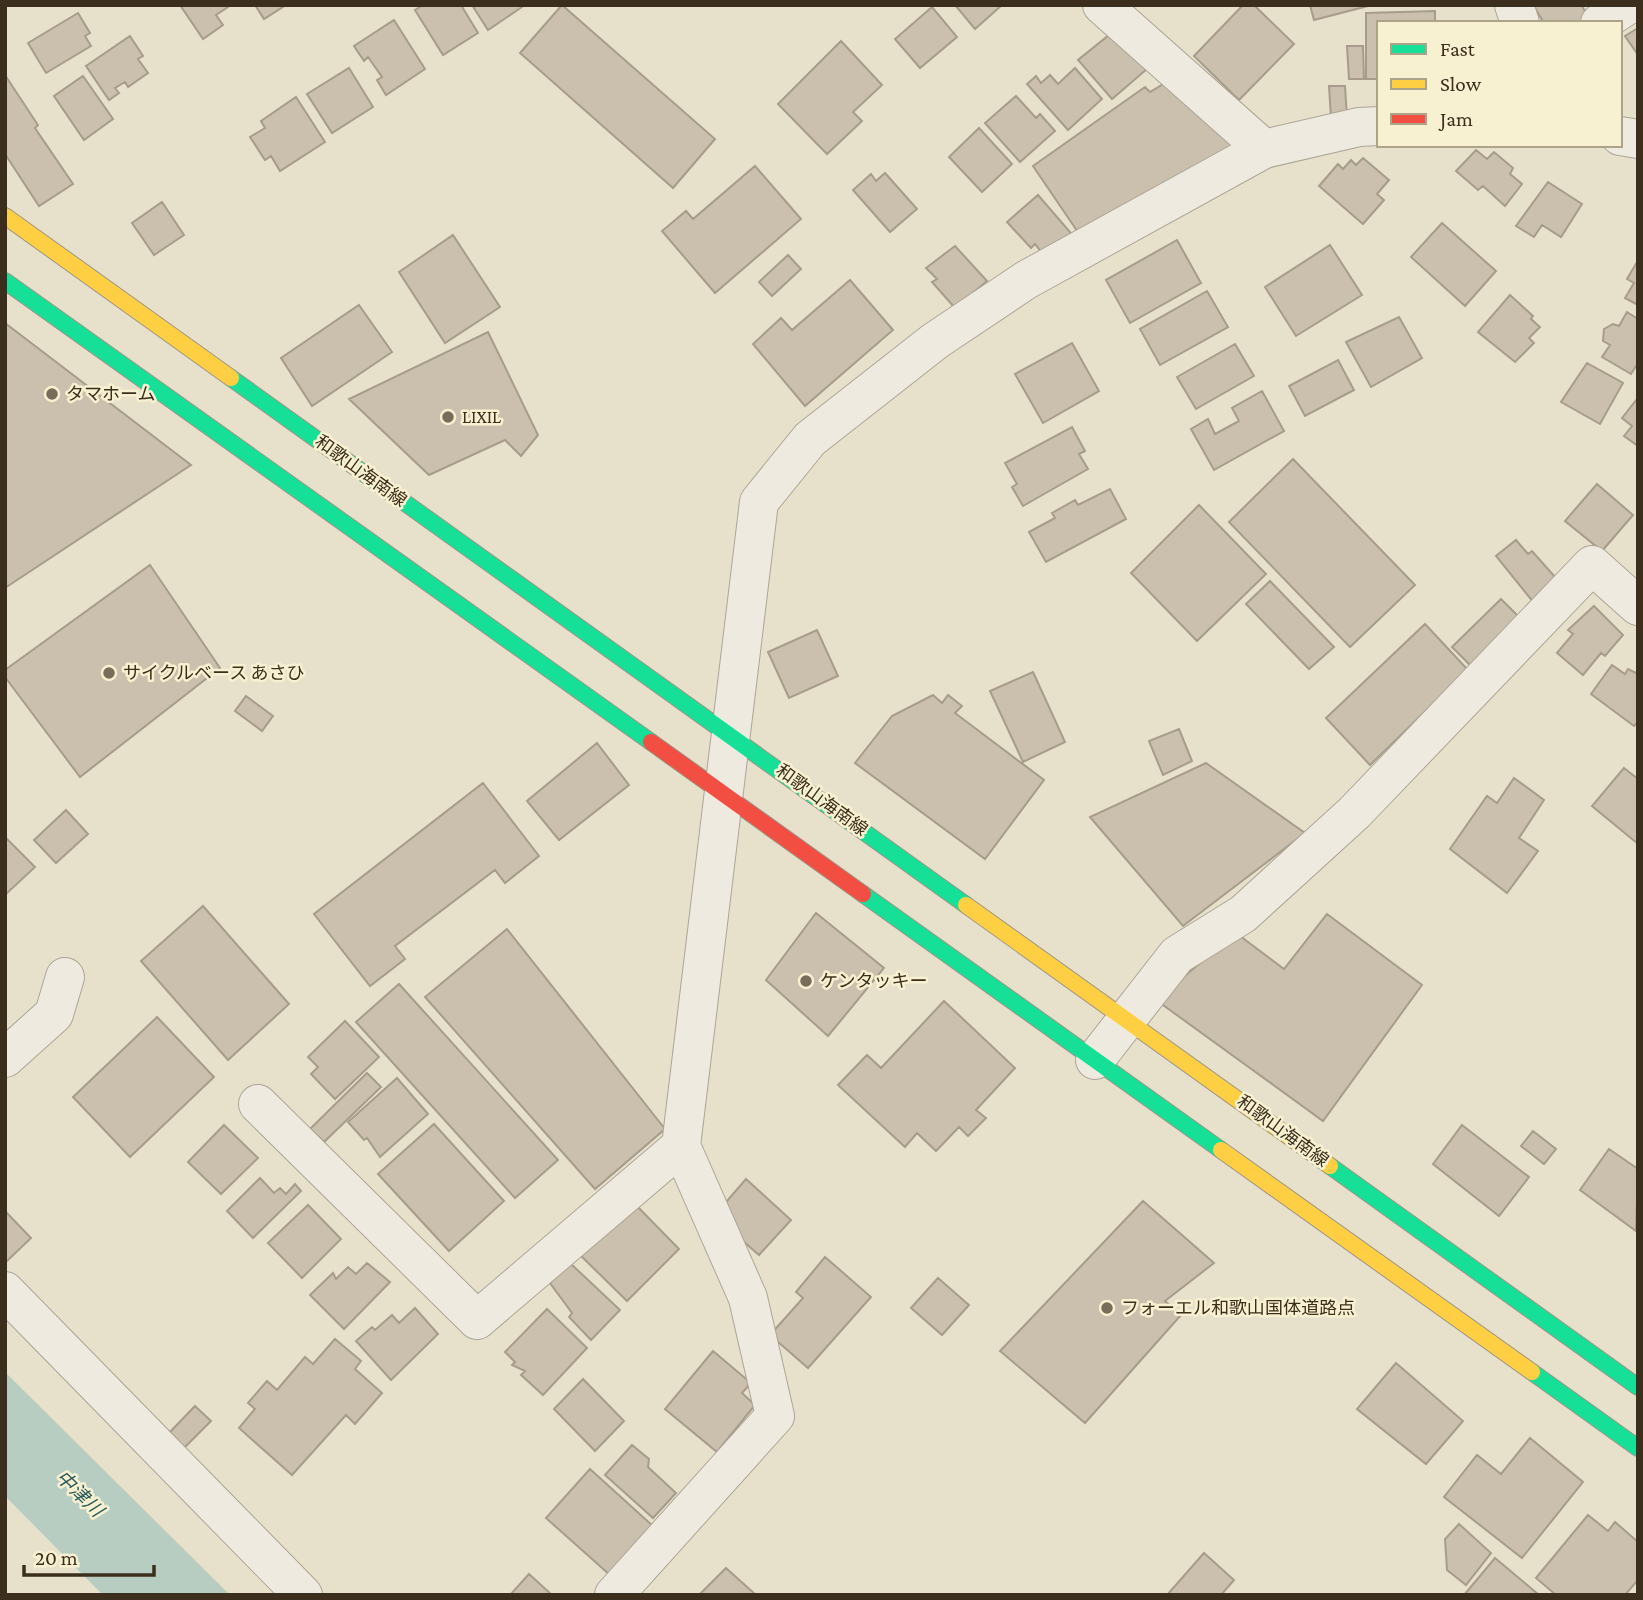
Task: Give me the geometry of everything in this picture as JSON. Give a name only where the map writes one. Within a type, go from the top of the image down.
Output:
[{"type":"main road","name":"和歌山海南線","points":[[5,216],[1638,1387]]},
{"type":"main road","points":[[5,281],[1638,1448]]},
{"type":"street","points":[[1102,5],[1264,149]]},
{"type":"street","points":[[1603,21],[1628,5]]},
{"type":"street","points":[[614,1595],[775,1416],[748,1298],[681,1146],[759,502],[810,439],[935,341],[1026,280],[1264,149],[1377,125]]},
{"type":"street","points":[[1095,1060],[1177,955],[1243,914],[1354,813],[1592,565],[1638,606]]},
{"type":"street","points":[[5,1058],[54,1014],[65,977]]},
{"type":"street","points":[[257,1104],[477,1320],[681,1146]]},
{"type":"street","points":[[5,1292],[303,1595]]},
{"type":"water","name":"中津川","points":[[5,1372],[230,1595],[103,1595],[5,1496]]},
{"type":"building","points":[[180,5],[231,5],[216,15],[223,25],[203,39]]},
{"type":"building","points":[[255,5],[286,5],[264,19]]},
{"type":"building","points":[[423,5],[461,5],[478,33],[443,55],[415,10]]},
{"type":"building","points":[[472,5],[521,5],[522,7],[488,30]]},
{"type":"building","points":[[562,5],[715,139],[673,188],[520,53]]},
{"type":"building","points":[[955,5],[1002,5],[975,29]]},
{"type":"building","points":[[1243,5],[1254,5],[1294,44],[1239,100],[1194,56]]},
{"type":"building","points":[[1310,5],[1372,5],[1314,20]]},
{"type":"building","points":[[1533,5],[1581,5],[1591,20],[1589,21],[1543,21]]},
{"type":"building","points":[[932,7],[957,37],[920,68],[895,39]]},
{"type":"building","points":[[1435,11],[1435,21],[1377,21],[1377,79],[1366,79],[1366,13]]},
{"type":"building","points":[[78,13],[90,33],[85,36],[91,46],[46,73],[28,43]]},
{"type":"building","points":[[394,20],[425,69],[386,95],[377,80],[382,77],[368,57],[364,61],[354,46]]},
{"type":"building","points":[[1638,28],[1638,55],[1625,36]]},
{"type":"building","points":[[1114,31],[1147,69],[1112,99],[1078,60]]},
{"type":"building","points":[[130,36],[143,56],[138,59],[148,73],[128,87],[125,82],[115,88],[119,93],[109,100],[86,66]]},
{"type":"building","points":[[841,41],[882,85],[853,112],[862,121],[827,154],[778,104]]},
{"type":"building","points":[[1347,46],[1363,46],[1364,79],[1349,79]]},
{"type":"building","points":[[349,68],[373,107],[332,133],[307,94]]},
{"type":"building","points":[[1075,68],[1102,99],[1068,130],[1027,84],[1036,76],[1041,83],[1050,75],[1058,84]]},
{"type":"building","points":[[5,75],[38,125],[35,128],[73,184],[39,206],[5,154]]},
{"type":"building","points":[[83,76],[113,119],[84,140],[54,96]]},
{"type":"building","points":[[1165,83],[1242,151],[1088,247],[1033,166],[1145,87],[1150,92]]},
{"type":"building","points":[[1329,86],[1345,86],[1347,117],[1331,118]]},
{"type":"building","points":[[1016,96],[1036,118],[1040,114],[1055,131],[1020,162],[985,123]]},
{"type":"building","points":[[296,97],[325,142],[280,171],[271,156],[265,160],[250,137],[265,128],[261,121]]},
{"type":"building","points":[[979,128],[1012,164],[982,192],[949,157]]},
{"type":"building","points":[[1476,150],[1487,159],[1494,152],[1513,168],[1510,174],[1522,184],[1505,206],[1483,186],[1478,190],[1456,171]]},
{"type":"building","points":[[1363,158],[1389,180],[1377,194],[1384,200],[1363,224],[1319,186],[1338,164],[1343,169],[1351,160],[1356,165]]},
{"type":"building","points":[[755,166],[801,219],[715,293],[662,231],[686,211],[693,219]]},
{"type":"building","points":[[885,173],[917,209],[890,232],[853,190],[871,174],[876,181]]},
{"type":"building","points":[[1548,182],[1582,204],[1561,237],[1542,225],[1534,237],[1516,226]]},
{"type":"building","points":[[1038,195],[1076,239],[1042,253],[1035,244],[1031,248],[1007,222]]},
{"type":"building","points":[[162,202],[184,235],[154,255],[132,223]]},
{"type":"building","points":[[1442,223],[1496,271],[1465,306],[1411,257]]},
{"type":"building","points":[[453,235],[500,307],[445,343],[399,272]]},
{"type":"building","points":[[1177,240],[1201,283],[1130,323],[1106,280]]},
{"type":"building","points":[[1330,245],[1362,295],[1296,336],[1265,287]]},
{"type":"building","points":[[955,246],[987,281],[955,308],[932,282],[937,279],[926,268]]},
{"type":"building","points":[[788,255],[801,269],[772,296],[759,282]]},
{"type":"building","points":[[1637,262],[1638,305],[1625,298],[1634,283],[1627,279]]},
{"type":"building","points":[[850,280],[893,330],[805,406],[753,344],[781,318],[792,330]]},
{"type":"building","points":[[1207,291],[1228,327],[1160,365],[1140,329]]},
{"type":"building","points":[[1510,295],[1533,316],[1531,319],[1540,327],[1529,338],[1534,343],[1515,362],[1478,332]]},
{"type":"building","points":[[359,305],[392,352],[312,406],[281,358]]},
{"type":"building","points":[[1627,312],[1638,319],[1638,363],[1631,374],[1602,357],[1610,345],[1603,341],[1604,329],[1613,324],[1619,326]]},
{"type":"building","points":[[1399,317],[1422,358],[1371,387],[1346,342]]},
{"type":"building","name":"タマホーム","points":[[5,323],[191,465],[5,588]]},
{"type":"building","name":"LIXIL","points":[[488,332],[538,435],[521,456],[505,440],[429,475],[349,399]]},
{"type":"building","points":[[1072,343],[1099,391],[1043,423],[1015,374]]},
{"type":"building","points":[[1235,344],[1254,376],[1196,409],[1177,377]]},
{"type":"building","points":[[1338,360],[1354,390],[1305,416],[1289,386]]},
{"type":"building","points":[[1587,363],[1623,383],[1600,424],[1561,402]]},
{"type":"building","points":[[1262,391],[1284,431],[1214,470],[1191,429],[1208,419],[1215,434],[1239,421],[1232,408]]},
{"type":"building","points":[[1637,399],[1638,446],[1624,436],[1632,426],[1622,418]]},
{"type":"building","points":[[1072,427],[1085,451],[1079,454],[1088,469],[1023,506],[1012,487],[1017,484],[1005,463]]},
{"type":"building","points":[[1293,459],[1415,585],[1350,647],[1229,522]]},
{"type":"building","points":[[1597,484],[1633,515],[1602,551],[1565,521]]},
{"type":"building","points":[[1110,489],[1126,519],[1046,562],[1029,532],[1055,518],[1052,513],[1075,500],[1078,505]]},
{"type":"building","points":[[1199,505],[1266,574],[1197,641],[1131,573]]},
{"type":"building","points":[[1516,540],[1528,554],[1532,551],[1555,577],[1538,608],[1496,556]]},
{"type":"building","name":"サイクルベース あさひ","points":[[150,565],[220,668],[80,777],[5,677],[5,670]]},
{"type":"building","points":[[1270,581],[1334,647],[1309,669],[1246,604]]},
{"type":"building","points":[[1501,599],[1521,619],[1472,667],[1452,647]]},
{"type":"building","points":[[1594,606],[1623,635],[1605,656],[1601,653],[1583,675],[1557,653],[1573,634],[1568,630]]},
{"type":"building","points":[[1425,624],[1468,670],[1370,765],[1326,718]]},
{"type":"building","points":[[817,630],[838,676],[789,698],[768,652]]},
{"type":"building","points":[[1612,665],[1625,674],[1628,669],[1636,673],[1638,670],[1638,722],[1634,726],[1591,694]]},
{"type":"building","points":[[1033,672],[1065,742],[1023,762],[990,691]]},
{"type":"building","points":[[933,695],[942,703],[948,695],[962,706],[955,713],[1044,780],[985,859],[855,763],[892,716]]},
{"type":"building","points":[[246,696],[273,716],[262,731],[235,711]]},
{"type":"building","points":[[1179,729],[1192,761],[1163,775],[1149,741]]},
{"type":"building","points":[[597,743],[629,785],[559,840],[527,801]]},
{"type":"building","points":[[1206,763],[1305,833],[1183,926],[1090,817]]},
{"type":"building","points":[[1624,768],[1638,779],[1638,844],[1592,806]]},
{"type":"building","points":[[1514,778],[1544,800],[1519,838],[1538,851],[1507,893],[1450,849],[1487,796],[1497,803]]},
{"type":"building","points":[[483,783],[539,856],[505,883],[495,870],[395,946],[405,959],[370,986],[314,914]]},
{"type":"building","points":[[66,810],[88,834],[56,863],[34,840]]},
{"type":"building","points":[[5,837],[35,867],[5,895]]},
{"type":"building","points":[[203,906],[289,1004],[228,1060],[141,961]]},
{"type":"building","points":[[816,913],[884,968],[828,1036],[766,980]]},
{"type":"building","points":[[1327,914],[1422,985],[1323,1121],[1156,1000],[1236,933],[1284,969]]},
{"type":"building","points":[[507,929],[665,1129],[595,1189],[425,997]]},
{"type":"building","points":[[399,984],[558,1160],[515,1198],[356,1022]]},
{"type":"building","points":[[944,1001],[1015,1068],[976,1110],[986,1118],[968,1136],[959,1127],[936,1151],[917,1133],[905,1147],[838,1085],[867,1055],[881,1068]]},
{"type":"building","points":[[157,1017],[214,1077],[130,1157],[73,1097]]},
{"type":"building","points":[[345,1021],[379,1057],[335,1099],[311,1074],[318,1067],[308,1057]]},
{"type":"building","points":[[367,1073],[381,1087],[324,1142],[310,1129]]},
{"type":"building","points":[[397,1078],[428,1114],[380,1157],[367,1138],[364,1140],[348,1122]]},
{"type":"building","points":[[434,1124],[504,1201],[449,1251],[378,1174]]},
{"type":"building","points":[[224,1125],[258,1158],[221,1194],[188,1162]]},
{"type":"building","points":[[1462,1125],[1529,1177],[1499,1216],[1433,1164]]},
{"type":"building","points":[[1533,1131],[1556,1149],[1544,1164],[1521,1146]]},
{"type":"building","points":[[1609,1149],[1638,1169],[1636,1231],[1580,1190]]},
{"type":"building","points":[[260,1178],[274,1193],[280,1188],[286,1194],[295,1184],[301,1191],[253,1238],[227,1211]]},
{"type":"building","points":[[746,1179],[791,1220],[759,1255],[714,1216]]},
{"type":"building","points":[[631,1200],[679,1249],[627,1301],[579,1254]]},
{"type":"building","name":"フォーエル和歌山国体道路点","points":[[1143,1201],[1214,1263],[1165,1301],[1181,1315],[1085,1423],[1000,1351]]},
{"type":"building","points":[[308,1205],[341,1239],[302,1278],[268,1243]]},
{"type":"building","points":[[5,1211],[31,1238],[5,1263]]},
{"type":"building","points":[[825,1257],[871,1297],[808,1368],[770,1335],[803,1298],[796,1292]]},
{"type":"building","points":[[367,1263],[390,1282],[344,1329],[310,1295],[333,1273],[336,1279],[348,1267],[356,1274]]},
{"type":"building","points":[[570,1263],[620,1310],[591,1340],[569,1317],[572,1313],[550,1283]]},
{"type":"building","points":[[938,1278],[969,1305],[942,1335],[911,1308]]},
{"type":"building","points":[[415,1308],[438,1334],[391,1380],[356,1341],[372,1327],[375,1330],[392,1315],[399,1323]]},
{"type":"building","points":[[547,1309],[587,1348],[543,1395],[521,1375],[525,1371],[512,1365],[515,1362],[505,1352]]},
{"type":"building","points":[[335,1339],[361,1361],[355,1369],[382,1393],[355,1424],[346,1415],[292,1475],[239,1428],[255,1409],[248,1403],[267,1381],[277,1390],[305,1357],[313,1364]]},
{"type":"building","points":[[713,1351],[751,1383],[742,1393],[755,1405],[717,1452],[665,1409]]},
{"type":"building","points":[[1396,1363],[1463,1421],[1426,1464],[1357,1409]]},
{"type":"building","points":[[583,1379],[624,1421],[595,1451],[554,1409]]},
{"type":"building","points":[[195,1406],[211,1421],[184,1448],[169,1433]]},
{"type":"building","points":[[1530,1438],[1583,1482],[1522,1558],[1444,1497],[1477,1455],[1501,1474]]},
{"type":"building","points":[[632,1445],[649,1459],[648,1467],[676,1493],[653,1518],[605,1475]]},
{"type":"building","points":[[590,1469],[654,1527],[610,1575],[546,1518]]},
{"type":"building","points":[[1588,1515],[1608,1531],[1615,1522],[1638,1542],[1638,1580],[1625,1595],[1556,1595],[1536,1578]]},
{"type":"building","points":[[1459,1524],[1491,1553],[1466,1585],[1447,1570],[1445,1539]]},
{"type":"building","points":[[1204,1553],[1234,1580],[1221,1595],[1167,1595]]},
{"type":"building","points":[[1495,1558],[1539,1595],[1464,1595]]},
{"type":"building","points":[[726,1568],[756,1595],[699,1595]]},
{"type":"building","points":[[529,1574],[552,1595],[510,1595]]},
{"type":"traffic: fast","points":[[5,281],[651,742]]},
{"type":"traffic: fast","points":[[231,378],[966,905]]},
{"type":"traffic: fast","points":[[863,894],[1221,1150]]},
{"type":"traffic: fast","points":[[1330,1166],[1638,1387]]},
{"type":"traffic: fast","points":[[1532,1372],[1638,1448]]},
{"type":"traffic: slow","points":[[5,216],[231,378]]},
{"type":"traffic: slow","points":[[966,905],[1330,1166]]},
{"type":"traffic: slow","points":[[1221,1150],[1532,1372]]},
{"type":"traffic: jam","points":[[651,742],[863,894]]},
{"type":"place","name":"タマホーム","points":[[52,394]]},
{"type":"place","name":"LIXIL","points":[[448,417]]},
{"type":"place","name":"サイクルベース あさひ","points":[[109,673]]},
{"type":"place","name":"ケンタッキー","points":[[806,981]]},
{"type":"place","name":"フォーエル和歌山国体道路点","points":[[1107,1308]]}]
